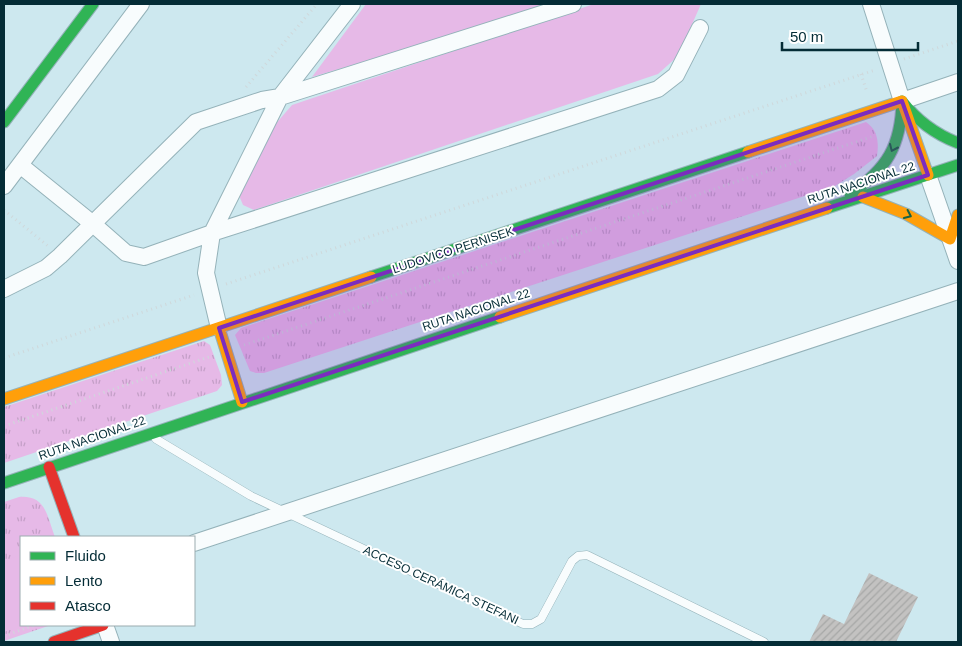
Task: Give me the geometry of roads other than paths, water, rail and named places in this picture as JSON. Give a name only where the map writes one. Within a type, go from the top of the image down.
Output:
[{"type":"main road","points":[[4,122],[93,4]]},
{"type":"main road","points":[[902,100],[926,126],[958,143]]},
{"type":"main road","points":[[902,100],[928,175]]},
{"type":"main road","points":[[826,209],[863,186],[884,166],[894,149],[898,135],[902,120],[902,100]]},
{"type":"main road","name":"LUDOVICO PERNISEK","points":[[4,399],[902,100]]},
{"type":"main road","name":"RUTA NACIONAL 22","points":[[4,483],[242,402],[958,165]]},
{"type":"main road","points":[[863,197],[906,214],[950,239],[958,215]]},
{"type":"main road","points":[[219,328],[242,402]]},
{"type":"main road","points":[[49,467],[74,536]]},
{"type":"main road","points":[[54,642],[101,626]]},
{"type":"street","points":[[4,186],[141,4]]},
{"type":"street","points":[[219,328],[206,273],[212,233],[280,98],[352,4]]},
{"type":"street","points":[[4,289],[46,268],[60,256],[196,122],[262,100],[280,98],[573,4]]},
{"type":"street","points":[[871,4],[902,100]]},
{"type":"street","points":[[20,165],[126,253],[144,257],[212,233],[658,89],[676,75],[700,28]]},
{"type":"street","name":"LUDOVICO PERNISEK","points":[[902,100],[958,82]]},
{"type":"street","points":[[928,175],[958,262]]},
{"type":"street","points":[[195,543],[958,291]]},
{"type":"street","points":[[104,626],[111,642]]},
{"type":"lane","name":"ACCESO CERÁMICA STEFANI","points":[[147,434],[241,490],[523,624],[532,624],[541,619],[572,561],[578,556],[587,555],[764,642]]}]
